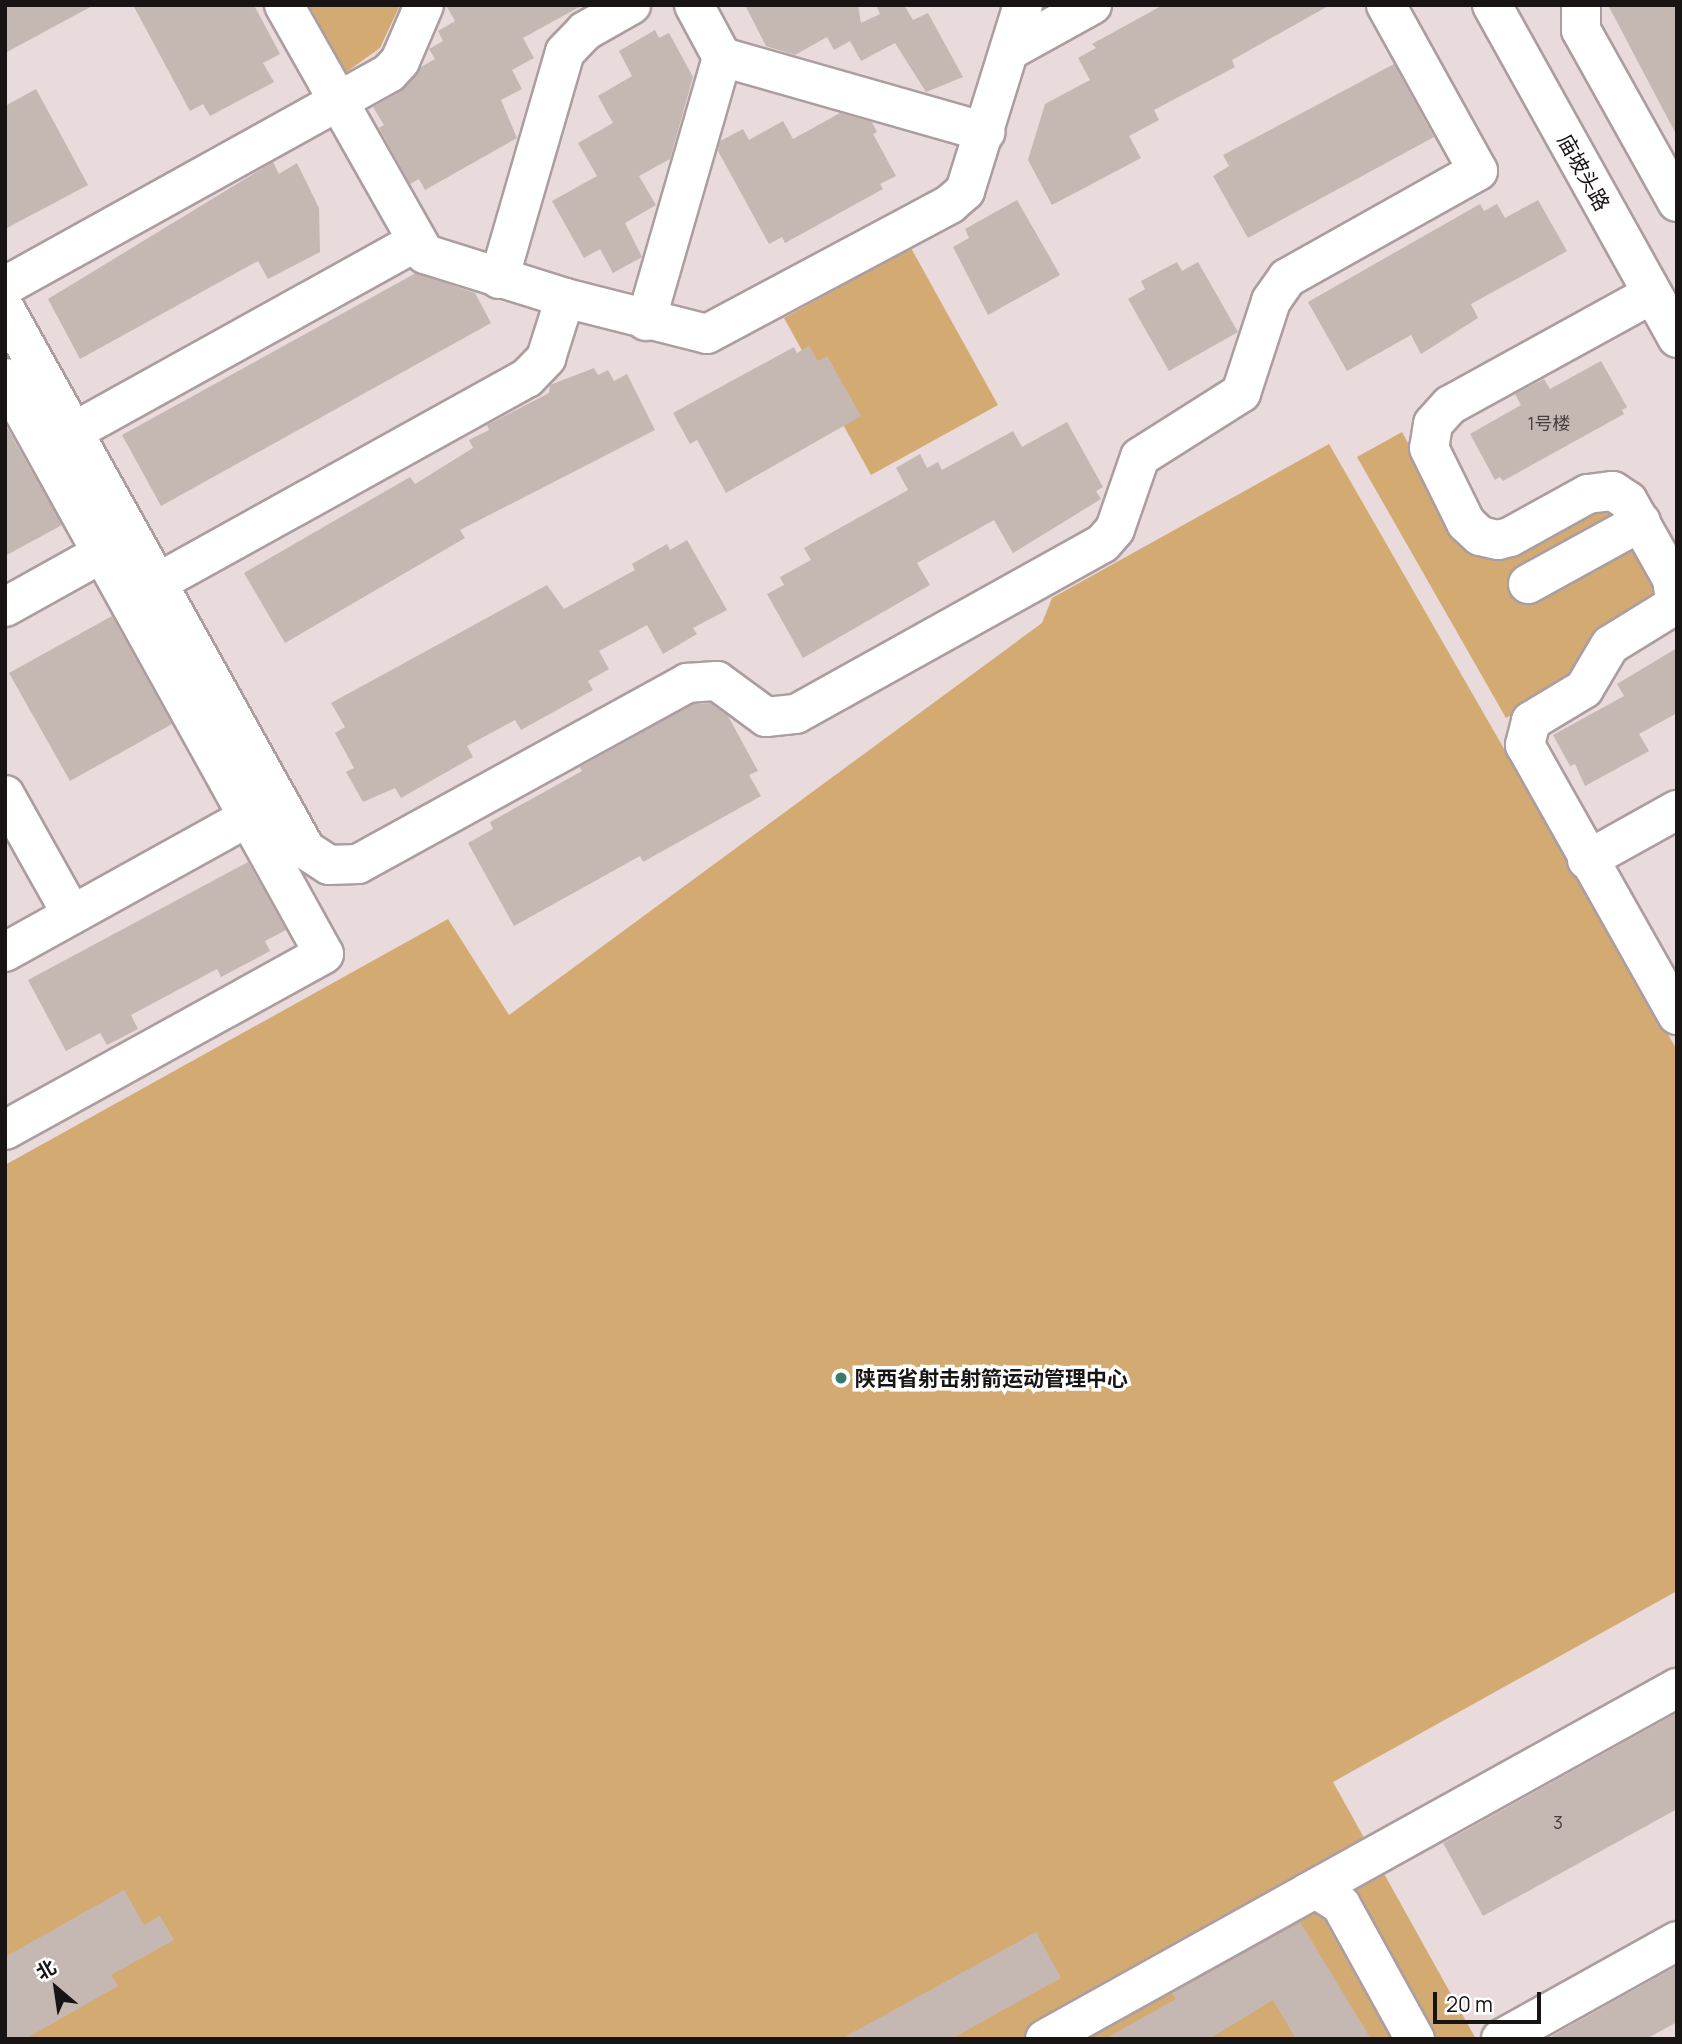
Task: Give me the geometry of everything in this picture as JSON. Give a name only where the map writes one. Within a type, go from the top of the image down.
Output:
[{"type":"street","points":[[284,5],[414,243],[432,259],[698,334],[716,332],[891,237],[965,191],[986,132],[1023,5]]},
{"type":"street","points":[[5,286],[337,103],[395,67],[424,5]]},
{"type":"street","points":[[499,279],[565,52],[585,31],[631,5]]},
{"type":"street","points":[[646,321],[722,57],[694,5]]},
{"type":"street","points":[[1009,51],[1092,5]]},
{"type":"street","points":[[5,309],[300,841],[313,856],[330,865],[348,866],[367,860],[687,683],[717,681],[766,716],[796,714],[1103,543],[1115,529],[1140,457],[1241,393],[1271,301],[1287,278],[1478,171],[1386,5]]},
{"type":"street","name":"庙坡头路","points":[[1492,5],[1677,338]]},
{"type":"street","points":[[1581,5],[1581,30],[1677,202]]},
{"type":"street","points":[[722,57],[986,132]]},
{"type":"street","points":[[73,432],[414,243]]},
{"type":"street","points":[[1652,294],[1450,405],[1438,416],[1429,440],[1430,457],[1466,523],[1486,539],[1510,537],[1600,490],[1624,496],[1656,531],[1676,589],[1670,608],[1610,645],[1584,689],[1536,716],[1526,732],[1529,757],[1676,1014]]},
{"type":"street","points":[[157,583],[527,378],[546,358],[565,298]]},
{"type":"street","points":[[5,378],[324,954],[5,1130]]},
{"type":"street","points":[[1528,584],[1656,531]]},
{"type":"street","points":[[5,607],[103,553]]},
{"type":"street","points":[[5,795],[72,915]]},
{"type":"street","points":[[1587,860],[1677,810]]},
{"type":"street","points":[[5,952],[249,817]]},
{"type":"street","points":[[1045,2039],[1677,1688]]},
{"type":"street","points":[[1309,1892],[1319,1891],[1338,1901],[1415,2039]]},
{"type":"street","points":[[1501,2039],[1677,1941]]},
{"type":"shaded area","points":[[309,5],[400,5],[380,48],[345,73]]},
{"type":"shaded area","points":[[911,248],[998,405],[871,475],[784,318]]},
{"type":"shaded area","points":[[1402,432],[1455,529],[1613,504],[1663,590],[1578,678],[1506,718],[1357,457]]},
{"type":"shaded area","name":"陕西省射击射箭运动管理中心","points":[[1329,444],[1677,1050],[1677,1591],[1333,1782],[1476,2039],[5,2039],[5,1165],[448,919],[509,1015],[1042,623],[1052,598]]},
{"type":"building","points":[[5,5],[94,5],[5,53]]},
{"type":"building","points":[[133,5],[254,5],[280,54],[263,63],[274,82],[210,116],[203,104],[190,111]]},
{"type":"building","points":[[446,5],[583,5],[523,38],[534,58],[512,70],[522,89],[501,100],[517,138],[425,190],[419,179],[410,184],[379,128],[384,125],[373,107],[400,92],[421,67],[435,59],[429,49],[443,41],[438,31],[455,21]]},
{"type":"building","points":[[745,5],[858,5],[861,23],[880,14],[876,5],[904,5],[913,20],[928,13],[963,77],[926,92],[895,43],[861,61],[850,41],[834,50],[827,37],[795,55],[772,48],[766,46]]},
{"type":"building","points":[[1163,5],[1330,5],[1232,60],[1235,67],[1154,110],[1159,120],[1129,136],[1141,158],[1052,205],[1028,160],[1045,104],[1090,80],[1078,58],[1096,48],[1092,44]]},
{"type":"building","points":[[1608,5],[1677,5],[1677,136]]},
{"type":"building","points":[[655,30],[659,38],[669,33],[693,77],[670,159],[639,176],[656,205],[625,223],[642,257],[613,273],[600,249],[584,258],[552,201],[597,176],[578,143],[613,123],[598,96],[632,76],[619,51]]},
{"type":"building","points":[[1394,64],[1434,137],[1248,238],[1213,176],[1229,166],[1223,155]]},
{"type":"building","points":[[36,89],[88,185],[5,229],[5,106]]},
{"type":"building","points":[[840,113],[872,122],[877,132],[873,134],[896,176],[880,184],[883,189],[785,243],[782,237],[769,244],[718,151],[720,141],[743,129],[749,140],[783,121],[793,139]]},
{"type":"building","points":[[273,162],[279,174],[297,163],[319,208],[320,252],[268,279],[258,261],[80,359],[48,299]]},
{"type":"building","points":[[1017,200],[1060,275],[988,315],[953,247],[969,238],[965,229]]},
{"type":"building","points":[[1538,200],[1567,251],[1471,304],[1478,318],[1421,354],[1411,335],[1347,371],[1308,302],[1480,204],[1484,211],[1497,204],[1505,218]]},
{"type":"building","points":[[1177,262],[1182,271],[1198,262],[1238,332],[1169,371],[1128,299],[1145,289],[1141,281]]},
{"type":"building","points":[[416,273],[475,293],[491,323],[161,506],[122,435]]},
{"type":"building","points":[[809,346],[818,361],[827,356],[861,416],[726,493],[697,440],[690,444],[673,413],[794,347],[797,353]]},
{"type":"building","points":[[1601,361],[1627,407],[1622,410],[1624,414],[1503,481],[1500,477],[1495,480],[1470,434],[1521,405],[1515,394],[1544,379],[1550,389]]},
{"type":"building","points":[[594,368],[598,375],[608,370],[614,381],[627,374],[655,430],[460,530],[465,538],[285,643],[244,573],[410,477],[415,484],[473,448],[469,440],[489,430],[487,425],[549,393],[550,385]]},
{"type":"building","points":[[1067,422],[1103,487],[1096,491],[1101,499],[1013,553],[994,520],[917,563],[930,585],[803,658],[767,594],[784,585],[780,577],[811,560],[804,548],[908,490],[896,468],[920,454],[927,468],[938,462],[942,470],[1013,431],[1022,447]]},
{"type":"building","points":[[5,424],[62,525],[5,556]]},
{"type":"building","points":[[687,540],[727,610],[693,628],[697,634],[663,654],[647,625],[599,651],[609,669],[588,681],[593,690],[521,730],[515,720],[467,746],[473,757],[401,798],[395,788],[363,802],[346,772],[354,768],[335,733],[345,727],[331,703],[547,585],[564,609],[635,570],[632,564],[667,544],[670,550]]},
{"type":"building","points":[[112,616],[172,724],[70,781],[9,673]]},
{"type":"building","points":[[1677,648],[1677,713],[1639,734],[1649,751],[1585,786],[1575,764],[1570,766],[1553,735],[1624,696],[1617,684]]},
{"type":"building","points":[[710,703],[728,716],[758,771],[749,775],[761,796],[643,862],[640,856],[514,926],[468,843],[493,829],[490,822],[582,771],[580,767],[693,704]]},
{"type":"building","points":[[248,862],[286,930],[265,941],[270,951],[221,977],[217,969],[131,1015],[138,1029],[107,1045],[100,1033],[66,1051],[28,980]]},
{"type":"building","points":[[1677,1713],[1677,1809],[1483,1916],[1443,1843]]},
{"type":"building","points":[[124,1890],[144,1925],[160,1916],[174,1940],[111,1975],[118,1986],[25,2039],[5,2039],[5,1957]]},
{"type":"building","points":[[1300,1922],[1371,2039],[1296,2039],[1273,2000],[1209,2039],[1105,2039],[1176,1999],[1172,1993]]},
{"type":"building","points":[[1036,1932],[1061,1978],[951,2039],[841,2039]]},
{"type":"building","points":[[1677,1966],[1677,2022],[1646,2039],[1554,2039],[1552,2036]]},
{"type":"place","name":"陕西省射击射箭运动管理中心","points":[[841,1378]]}]
